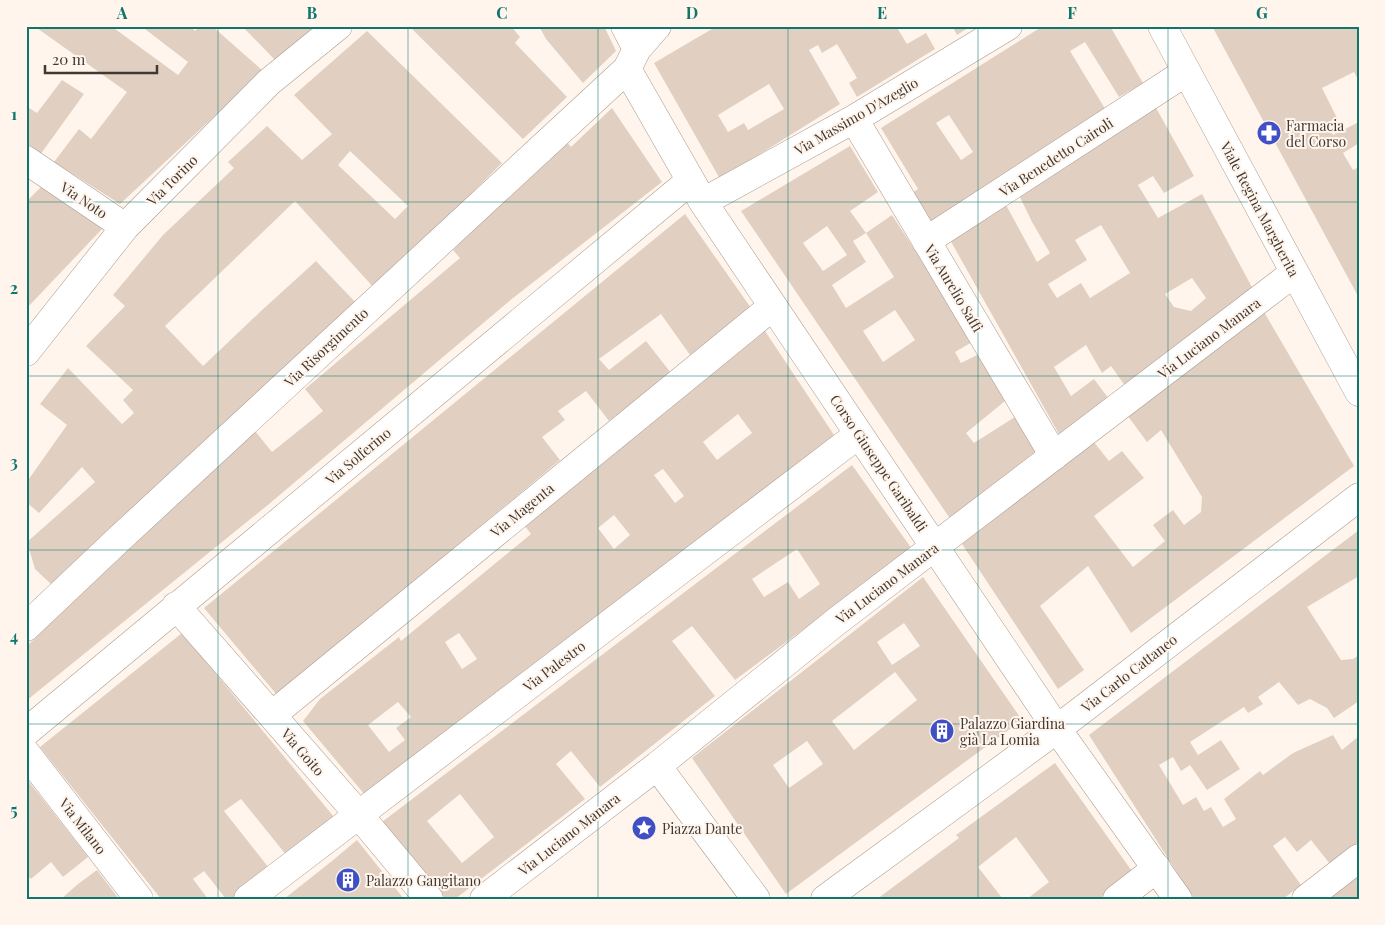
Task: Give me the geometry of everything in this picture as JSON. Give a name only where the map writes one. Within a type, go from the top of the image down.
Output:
[{"type":"street","name":"Via Torino","points":[[26,352],[125,227],[270,82],[338,26]]},
{"type":"street","name":"Via Risorgimento","points":[[26,627],[629,48],[657,26]]},
{"type":"street","name":"Via Massimo D'Azeglio","points":[[696,192],[854,119],[1008,26]]},
{"type":"street","name":"Viale Regina Margherita","points":[[1162,26],[1359,392]]},
{"type":"street","name":"Corso Giuseppe Garibaldi","points":[[629,48],[696,192],[1057,729],[1178,899]]},
{"type":"street","name":"Via Benedetto Cairoli","points":[[926,241],[1186,72]]},
{"type":"street","name":"Via Aurelio Saffi","points":[[854,119],[1054,456]]},
{"type":"street","name":"Via Noto","points":[[32,173],[125,227]]},
{"type":"street","name":"Via Solferino","points":[[26,732],[176,606],[696,192]]},
{"type":"street","name":"Via Luciano Manara","points":[[484,899],[657,766],[837,621],[1294,273]]},
{"type":"street","name":"Via Magenta","points":[[272,715],[773,306]]},
{"type":"street","name":"Via Palestro","points":[[248,899],[859,434]]},
{"type":"street","name":"Via Carlo Cattaneo","points":[[825,899],[1057,729],[1359,497]]},
{"type":"street","name":"Via Goito","points":[[176,606],[429,899]]},
{"type":"street","name":"Via Milano","points":[[26,753],[139,899]]},
{"type":"street","points":[[657,766],[756,899]]},
{"type":"street","points":[[1306,899],[1359,858]]},
{"type":"street","points":[[1117,899],[1157,868]]},
{"type":"building","points":[[34,26],[111,26],[178,75],[188,62],[141,26],[190,26],[195,31],[200,26],[212,26],[263,71],[120,204],[54,162],[79,129],[91,139],[127,92]]},
{"type":"building","points":[[242,26],[316,26],[275,60]]},
{"type":"building","points":[[409,26],[511,26],[520,37],[515,43],[567,97],[523,139]]},
{"type":"building","points":[[539,26],[604,26],[616,51],[583,83],[546,39]]},
{"type":"building","points":[[717,26],[896,26],[907,44],[926,33],[935,49],[857,97],[849,83],[857,78],[837,44],[822,53],[818,45],[809,50],[840,104],[720,179],[654,63]],"holes":[[[769,84],[784,109],[748,130],[744,123],[728,132],[718,115]]]},
{"type":"building","points":[[952,26],[971,26],[957,35]]},
{"type":"building","points":[[1043,26],[1110,26],[1143,83],[1119,97],[1085,42],[1070,51],[1107,112],[929,222],[912,193],[918,189],[881,128]],"holes":[[[949,115],[973,152],[961,160],[936,123]]]},
{"type":"building","points":[[1212,26],[1359,26],[1359,81],[1354,72],[1322,88],[1337,118],[1326,123],[1333,135],[1359,122],[1359,143],[1343,153],[1353,170],[1359,167],[1359,298]]},
{"type":"building","points":[[367,31],[502,163],[375,289],[295,201],[165,326],[203,366],[316,261],[358,305],[54,587],[35,569],[27,542],[95,482],[82,467],[39,513],[26,502],[26,483],[67,425],[40,404],[68,368],[122,424],[134,413],[123,400],[133,390],[86,346],[125,306],[113,295],[163,235],[234,168],[228,162],[267,126],[302,160],[332,134],[294,95]],"holes":[[[350,151],[408,206],[395,219],[338,165]]]},
{"type":"building","points":[[62,80],[84,94],[40,155],[26,146],[26,106],[37,113]]},
{"type":"building","points":[[1155,106],[1194,176],[1164,193],[1153,176],[1138,185],[1158,218],[1202,194],[1254,291],[1128,390],[1111,366],[1102,373],[1086,345],[1054,367],[1071,396],[1094,379],[1112,403],[1060,436],[949,238],[1005,203],[1037,262],[1050,253],[1018,193]],"holes":[[[1101,225],[1130,273],[1090,298],[1081,283],[1057,298],[1048,284],[1087,260],[1075,240]],[[1192,278],[1206,298],[1191,311],[1174,307],[1165,294]]]},
{"type":"building","points":[[612,108],[662,182],[513,298],[269,504],[26,701],[26,647],[72,601],[255,431],[272,452],[323,411],[305,389],[460,258],[453,250],[566,141],[571,147]]},
{"type":"building","points":[[850,146],[878,192],[850,211],[866,233],[892,215],[974,341],[955,352],[961,363],[981,353],[1010,397],[966,433],[974,443],[1018,415],[1045,451],[951,520],[741,211]],"holes":[[[827,226],[847,255],[823,271],[803,243]],[[866,233],[894,277],[846,308],[832,285],[866,262],[853,241]],[[895,310],[915,340],[883,362],[863,331]]]},
{"type":"building","points":[[45,183],[103,228],[26,309],[26,202]]},
{"type":"building","points":[[685,214],[751,308],[690,355],[661,314],[599,359],[609,370],[646,341],[671,373],[609,421],[586,391],[558,411],[565,420],[542,437],[560,460],[277,695],[204,608]]},
{"type":"building","points":[[1264,312],[1354,466],[1131,633],[1088,566],[1040,606],[1084,670],[1058,689],[962,544],[1093,441],[1109,461],[1122,451],[1144,478],[1094,516],[1133,567],[1165,541],[1153,525],[1173,510],[1184,525],[1201,512],[1202,497],[1161,430],[1147,442],[1127,415]]},
{"type":"building","points":[[765,331],[836,438],[365,795],[303,721],[320,699],[399,637],[401,641],[531,534],[524,525]],"holes":[[[738,414],[752,433],[717,460],[703,442]],[[663,469],[684,496],[675,503],[654,475]],[[614,515],[630,535],[614,549],[598,528]],[[459,633],[477,659],[462,669],[445,642]],[[398,702],[411,717],[396,728],[405,740],[389,752],[368,725]]]},
{"type":"building","points":[[852,465],[912,549],[735,680],[692,626],[672,641],[715,696],[600,787],[571,751],[556,764],[585,799],[455,899],[446,899],[382,822]],"holes":[[[797,549],[820,584],[799,599],[788,582],[764,597],[752,579]],[[460,794],[494,837],[462,863],[427,821]]]},
{"type":"building","points":[[1359,530],[1359,576],[1307,607],[1341,660],[1353,659],[1359,655],[1359,701],[1334,718],[1327,708],[1310,699],[1298,705],[1279,682],[1258,697],[1263,704],[1248,713],[1244,707],[1190,742],[1198,755],[1221,740],[1240,769],[1207,790],[1190,765],[1181,771],[1173,757],[1159,765],[1183,805],[1196,797],[1204,811],[1211,807],[1223,827],[1236,819],[1224,799],[1260,771],[1263,775],[1293,753],[1333,735],[1342,750],[1359,736],[1359,842],[1330,864],[1311,840],[1297,852],[1285,837],[1273,846],[1301,885],[1283,899],[1194,899],[1089,735]]},
{"type":"building","name":"Palazzo Giardina già La Lomia","points":[[923,577],[1022,720],[786,894],[692,758]],"holes":[[[904,623],[920,646],[892,665],[877,642]],[[895,672],[917,700],[854,750],[832,721]],[[807,741],[823,764],[789,788],[773,765]]]},
{"type":"building","points":[[182,633],[334,817],[287,856],[241,799],[224,811],[269,868],[231,899],[226,899],[204,871],[193,879],[208,899],[161,899],[40,747]]},
{"type":"building","points":[[1055,763],[1134,874],[1099,899],[1027,899],[1049,882],[1016,837],[978,867],[1003,899],[877,899],[959,838],[956,835]]},
{"type":"building","points":[[26,778],[88,857],[63,877],[51,862],[31,879],[26,874]]},
{"type":"building","name":"Palazzo Gangitano","points":[[357,840],[404,899],[284,899],[332,861]]},
{"type":"building","points":[[97,870],[119,899],[61,899],[78,884]]},
{"type":"building","points":[[1359,872],[1359,899],[1325,899]]},
{"type":"place","name":"Farmacia del Corso","points":[[1269,133]]},
{"type":"place","name":"Palazzo Giardina già La Lomia","points":[[942,731]]},
{"type":"place","name":"Piazza Dante","points":[[644,828]]},
{"type":"place","name":"Palazzo Gangitano","points":[[348,880]]}]
